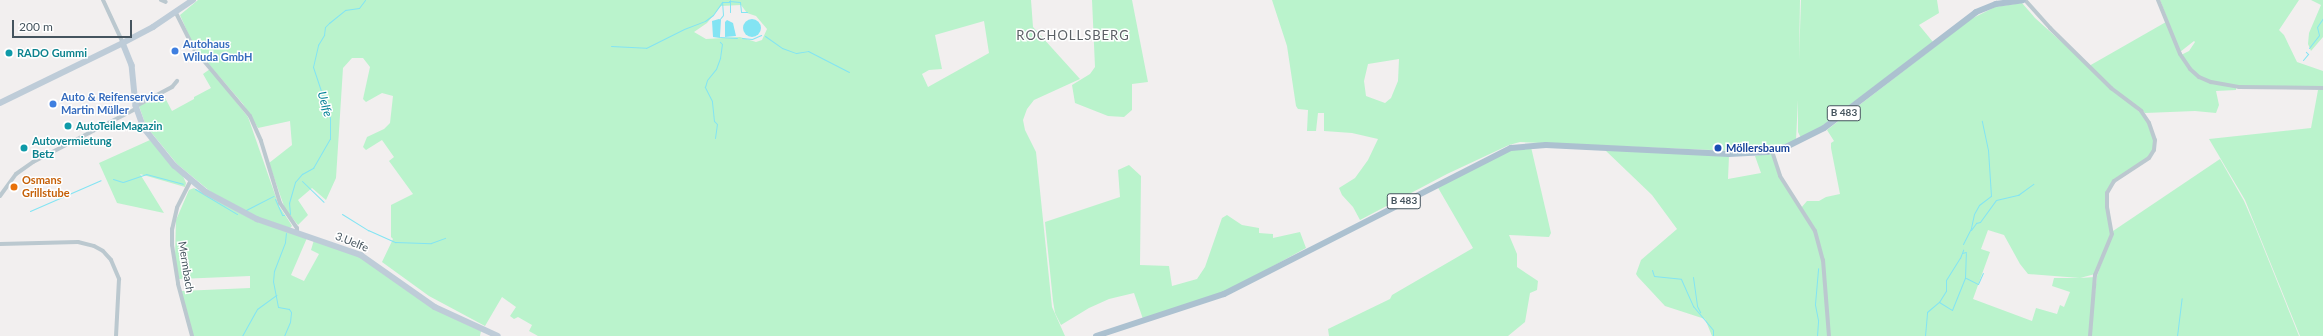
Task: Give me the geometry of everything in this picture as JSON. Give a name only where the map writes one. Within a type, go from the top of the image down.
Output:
[{"type":"main road","name":"B 483","points":[[1096,336],[1224,294],[1511,148],[1546,145],[1728,154],[1755,154],[1772,151],[1807,138],[1824,128],[1976,12],[1996,4],[2024,0]]},
{"type":"street","points":[[103,0],[123,43]]},
{"type":"street","points":[[0,103],[123,43],[176,13],[193,0]]},
{"type":"street","points":[[2024,0],[2050,28],[2106,82],[2141,111],[2153,131],[2155,145],[2152,154],[2145,161],[2114,181],[2107,194],[2107,207],[2112,234],[2095,275],[2090,336]]},
{"type":"street","points":[[2158,0],[2183,60],[2195,74],[2204,79],[2246,88],[2323,88]]},
{"type":"street","points":[[176,13],[194,49],[250,116],[261,141],[280,203],[297,228],[297,233]]},
{"type":"street","name":"3.Uelfe","points":[[123,43],[132,65],[136,107],[142,123],[152,140],[191,180],[218,200],[242,213],[361,255],[435,307],[498,336]]},
{"type":"street","points":[[0,196],[4,188],[16,174],[32,162],[172,87],[177,81]]},
{"type":"street","points":[[1772,151],[1780,176],[1815,230],[1823,260],[1829,336]]},
{"type":"street","name":"Mermbach","points":[[191,180],[177,208],[172,229],[172,245],[178,284],[192,336]]},
{"type":"street","points":[[0,185],[4,188]]},
{"type":"street","points":[[0,244],[78,242],[94,246],[103,251],[111,260],[119,279],[116,336]]},
{"type":"green space","points":[[198,0],[1031,0],[1033,27],[1080,79],[1034,100],[1027,109],[1023,120],[1025,130],[1036,152],[1052,307],[1065,336],[538,336],[529,331],[532,325],[518,317],[514,319],[510,316],[516,307],[502,297],[485,326],[429,296],[382,262],[393,239],[391,237],[391,205],[413,194],[389,161],[394,157],[382,140],[366,150],[363,147],[367,137],[384,129],[390,123],[393,96],[382,93],[366,102],[363,99],[370,67],[363,58],[352,58],[343,68],[336,178],[326,200],[312,188],[298,200],[308,215],[298,225],[285,209],[269,163],[292,145],[290,121],[258,128],[243,104],[194,47],[180,15]],"holes":[[[741,5],[747,13],[756,16],[767,29],[762,40],[756,42],[740,37],[706,39],[694,32],[707,23],[721,6]],[[984,21],[989,53],[928,87],[922,74],[929,70],[942,69],[935,35]]]},
{"type":"green space","points":[[1092,0],[1132,0],[1148,82],[1132,84],[1132,110],[1124,117],[1108,116],[1075,103],[1072,85],[1090,74],[1095,67]]},
{"type":"green space","points":[[1272,0],[1800,0],[1799,60],[1801,0],[1937,0],[1939,13],[1919,25],[1933,42],[1814,132],[1801,138],[1798,132],[1798,100],[1796,140],[1784,145],[1760,150],[1735,151],[1520,142],[1509,145],[1447,174],[1360,220],[1353,207],[1342,195],[1339,188],[1355,178],[1368,160],[1378,139],[1352,133],[1324,131],[1324,113],[1318,113],[1316,131],[1307,131],[1308,110],[1298,109],[1296,106],[1287,46]],"holes":[[[1399,59],[1398,81],[1391,98],[1385,103],[1366,96],[1364,81],[1368,64]]]},
{"type":"green space","points":[[2160,0],[2299,0],[2279,30],[2284,35],[2297,62],[2323,71],[2323,88],[2236,88],[2236,90],[2216,91],[2219,105],[2216,113],[2195,111],[2145,113],[2112,87],[2089,66],[2166,22],[2181,55],[2189,51],[2195,42],[2194,41],[2180,52]]},
{"type":"green space","points":[[2311,0],[2323,0],[2323,37],[2311,51],[2308,44],[2309,33],[2321,5]]},
{"type":"green space","points":[[2022,3],[2035,18],[2145,117],[2154,141],[2152,154],[2119,177],[2107,194],[2112,230],[2095,274],[2080,278],[2095,277],[2089,336],[1830,336],[1822,259],[1829,336],[1712,336],[1705,319],[1665,306],[1638,277],[1636,274],[1641,260],[1677,229],[1652,195],[1605,150],[1729,156],[1728,179],[1761,173],[1755,156],[1772,153],[1776,167],[1801,208],[1807,201],[1819,201],[1826,197],[1840,194],[1831,148],[1831,143],[1834,141],[1827,130],[1971,19],[1995,7]],"holes":[[[1988,230],[2004,235],[2020,264],[2028,274],[2080,278],[2054,278],[2052,286],[2070,292],[2064,307],[2060,305],[2057,314],[2036,308],[2032,321],[1973,299],[1990,252],[1981,249]]]},
{"type":"green space","points":[[210,69],[248,117],[279,206],[292,226],[290,228],[256,217],[211,192],[177,164],[146,126],[139,106],[163,94],[172,111],[211,88],[203,74]]},
{"type":"green space","points":[[2323,89],[2323,336],[2300,336],[2245,200],[2209,139],[2311,128],[2318,90]]},
{"type":"green space","points":[[150,140],[182,174],[186,183],[185,187],[140,174],[164,213],[117,203],[99,163]]},
{"type":"green space","points":[[1531,147],[1551,233],[1549,237],[1509,235],[1517,254],[1517,267],[1538,281],[1537,290],[1530,293],[1525,322],[1508,336],[1329,336],[1328,329],[1390,299],[1392,295],[1473,248],[1437,186],[1511,150]]},
{"type":"green space","points":[[2220,159],[2244,201],[2299,336],[2090,336],[2097,276],[2113,231]]},
{"type":"green space","points":[[1129,165],[1141,176],[1140,265],[1169,266],[1172,286],[1197,279],[1205,267],[1222,218],[1227,215],[1242,225],[1259,228],[1259,233],[1273,234],[1273,238],[1300,232],[1306,248],[1223,292],[1143,319],[1134,293],[1109,299],[1089,308],[1061,325],[1055,313],[1053,301],[1045,222],[1120,197],[1118,170]]},
{"type":"green space","points":[[194,188],[255,221],[307,238],[291,275],[304,281],[319,254],[311,250],[314,240],[360,256],[434,309],[481,331],[480,336],[193,336],[181,291],[250,288],[250,276],[179,279],[175,258],[176,220],[189,190]]},
{"type":"water","points":[[719,19],[721,20],[720,38],[713,37],[712,21]]},
{"type":"water","points":[[752,19],[758,22],[761,28],[758,34],[752,37],[746,34],[743,28],[746,22]]},
{"type":"water","points":[[727,20],[733,23],[736,36],[725,37],[725,22]]},
{"type":"waterway","name":"Uelfe","points":[[290,214],[289,203],[295,182],[302,174],[313,168],[330,139],[330,118],[313,67],[318,45],[324,35],[325,27],[329,23],[345,10],[359,8],[365,0]]},
{"type":"waterway","points":[[730,0],[730,12]]},
{"type":"waterway","points":[[729,1],[740,2],[741,12],[747,12]]},
{"type":"waterway","points":[[719,20],[723,15],[722,2],[730,2]]},
{"type":"waterway","points":[[611,46],[646,48],[684,29],[705,21],[713,15],[722,2]]},
{"type":"waterway","points":[[2309,48],[2319,35],[2317,27],[2323,18]]},
{"type":"waterway","points":[[742,38],[752,39],[761,35]]},
{"type":"waterway","points":[[765,36],[782,48],[796,53],[808,51],[849,72]]},
{"type":"waterway","points":[[720,37],[737,38]]},
{"type":"waterway","points":[[715,138],[717,124],[714,121],[712,101],[705,87],[707,80],[716,69],[720,58],[722,44],[720,42]]},
{"type":"waterway","points":[[2303,60],[2308,54],[2306,52]]},
{"type":"waterway","points":[[1963,244],[1971,228],[1974,214],[1979,205],[1991,196],[1988,150],[1982,121]]},
{"type":"waterway","name":"Mermbach","points":[[113,179],[123,182],[146,174],[183,184]]},
{"type":"waterway","name":"Mermbach","points":[[30,211],[101,180]]},
{"type":"waterway","points":[[302,181],[324,202]]},
{"type":"waterway","points":[[1971,230],[1976,223],[1980,222],[1996,200],[2018,195],[2033,184]]},
{"type":"waterway","name":"Mermbach","points":[[195,189],[237,214]]},
{"type":"waterway","name":"Mermbach","points":[[246,210],[274,196]]},
{"type":"waterway","name":"Mermbach","points":[[275,199],[282,215],[284,215]]},
{"type":"waterway","points":[[342,214],[368,230],[395,242],[431,243],[445,238]]},
{"type":"waterway","name":"Uelfe","points":[[284,336],[290,322],[291,312],[289,309],[278,307],[273,282],[274,271],[285,242],[286,233]]},
{"type":"waterway","points":[[1925,336],[1927,312],[1939,302],[1946,291],[1946,280],[1960,258],[1963,250]]},
{"type":"waterway","points":[[1962,253],[1966,252]]},
{"type":"waterway","points":[[1939,302],[1952,310],[1965,278],[1966,253]]},
{"type":"waterway","points":[[1817,336],[1818,320],[1815,304],[1818,268]]},
{"type":"waterway","points":[[1652,270],[1654,276],[1681,279],[1693,306],[1713,330],[1713,336]]},
{"type":"waterway","points":[[1966,278],[1978,284],[1983,273]]},
{"type":"waterway","points":[[1693,277],[1697,306],[1700,312]]},
{"type":"waterway","name":"Uelfe","points":[[242,336],[257,309],[276,295]]},
{"type":"waterway","points":[[2177,336],[2182,298]]},
{"type":"place","name":"Autohaus Wiluda GmbH","points":[[175,51]]},
{"type":"place","name":"RADO Gummi","points":[[9,53]]},
{"type":"place","name":"Auto & Reifenservice Martin Müller","points":[[53,104]]},
{"type":"place","name":"AutoTeileMagazin","points":[[68,126]]},
{"type":"place","name":"Autovermietung Betz","points":[[24,148]]},
{"type":"place","name":"Möllersbaum","points":[[1718,148]]},
{"type":"place","name":"Osmans Grillstube","points":[[14,187]]},
{"type":"district","name":"ROCHOLLSBERG","points":[[1073,35]]}]
